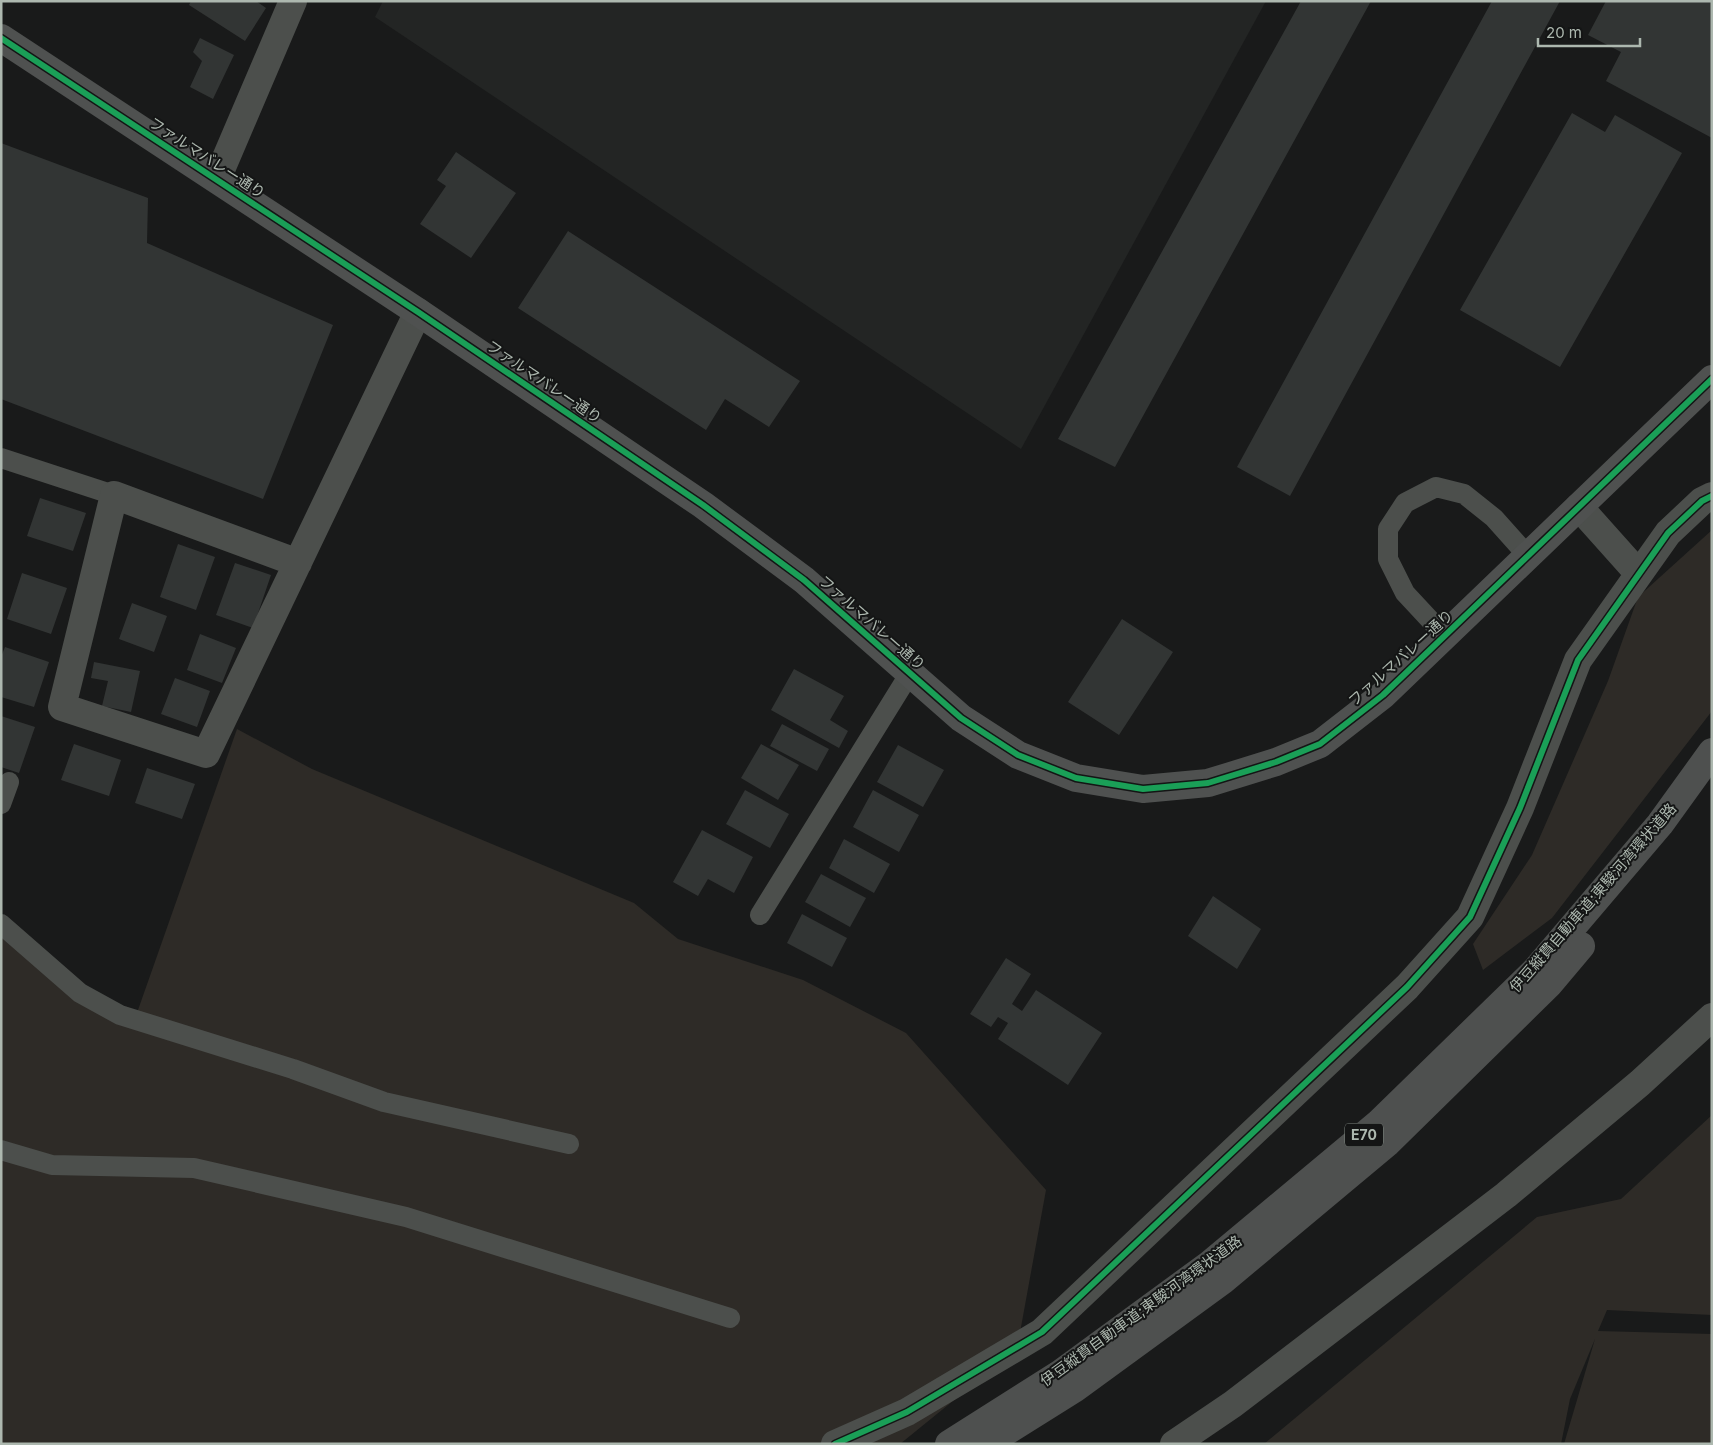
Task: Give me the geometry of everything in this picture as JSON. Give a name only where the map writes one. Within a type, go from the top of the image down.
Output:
[{"type":"highway","name":"伊豆縦貫自動車道;東駿河湾環状道路","points":[[949,1444],[1062,1372],[1210,1264],[1379,1123],[1535,971],[1660,824],[1712,752]]},
{"type":"highway","name":"伊豆縦貫自動車道;東駿河湾環状道路","points":[[986,1444],[1074,1389],[1222,1281],[1387,1144],[1549,984],[1674,837],[1712,783]]},
{"type":"street","points":[[217,180],[293,1]]},
{"type":"street","name":"ファルマバレー通り","points":[[1,38],[418,312],[703,505],[804,580],[961,718],[1018,755],[1076,778],[1143,789],[1208,783],[1276,762],[1320,744],[1383,695],[1712,379]]},
{"type":"street","points":[[298,563],[114,496],[62,707],[206,754],[298,563],[418,312]]},
{"type":"street","points":[[835,1444],[907,1412],[1042,1332],[1407,987],[1470,917],[1520,808],[1578,660],[1668,533],[1702,501],[1712,496]]},
{"type":"street","points":[[1579,507],[1638,573]]},
{"type":"street","points":[[1174,1444],[1233,1404],[1506,1195],[1640,1083],[1712,1017]]},
{"type":"lane","points":[[1,458],[114,496]]},
{"type":"lane","points":[[1445,636],[1405,593],[1388,559],[1388,529],[1405,504],[1436,487],[1464,494],[1494,518],[1528,556]]},
{"type":"lane","points":[[760,915],[910,673]]},
{"type":"lane","points":[[1,804],[10,782]]},
{"type":"lane","points":[[1,924],[80,993],[120,1015],[293,1069],[384,1102],[569,1144]]},
{"type":"lane","points":[[1,1150],[52,1164],[194,1168],[406,1217],[730,1318]]},
{"type":"shaded area","points":[[383,1],[1266,1],[1021,449],[375,17]]},
{"type":"shaded area","points":[[1712,530],[1712,711],[1552,918],[1483,970],[1473,944],[1532,855],[1608,681],[1638,597]]},
{"type":"shaded area","points":[[237,729],[312,769],[634,903],[678,939],[803,980],[906,1033],[1046,1190],[1017,1349],[900,1444],[1,1444],[1,931],[132,1027]]},
{"type":"shaded area","points":[[1712,1115],[1712,1315],[1607,1310],[1598,1331],[1712,1334],[1712,1444],[1564,1444],[1595,1339],[1570,1399],[1561,1444],[1264,1444],[1537,1217],[1621,1199]]},
{"type":"building","points":[[191,1],[256,1],[266,8],[245,41],[189,5]]},
{"type":"building","points":[[1301,1],[1371,1],[1115,467],[1058,439]]},
{"type":"building","points":[[1492,1],[1560,1],[1290,496],[1237,467]]},
{"type":"building","points":[[1606,1],[1712,1],[1712,138],[1606,81],[1621,52],[1588,35]]},
{"type":"building","points":[[200,38],[234,55],[213,99],[190,87],[202,61],[193,52]]},
{"type":"building","points":[[1572,113],[1605,132],[1615,115],[1682,153],[1560,367],[1460,310]]},
{"type":"building","points":[[1,143],[148,198],[147,243],[333,325],[263,499],[1,399]]},
{"type":"building","points":[[456,152],[516,193],[471,258],[420,224],[446,186],[437,180]]},
{"type":"building","points":[[568,231],[800,381],[769,427],[725,399],[706,430],[518,308]]},
{"type":"building","points":[[40,498],[86,513],[73,551],[27,536]]},
{"type":"building","points":[[178,544],[215,557],[196,610],[160,597]]},
{"type":"building","points":[[235,563],[271,575],[253,628],[216,615]]},
{"type":"building","points":[[22,573],[67,588],[51,634],[7,619]]},
{"type":"building","points":[[132,603],[167,616],[154,652],[119,639]]},
{"type":"building","points":[[1122,619],[1173,652],[1119,735],[1068,702]]},
{"type":"building","points":[[200,634],[236,648],[222,683],[187,670]]},
{"type":"building","points":[[5,647],[49,662],[34,707],[1,697],[1,657]]},
{"type":"building","points":[[94,662],[140,671],[131,712],[102,706],[108,681],[91,678]]},
{"type":"building","points":[[794,669],[844,696],[830,720],[848,731],[839,748],[771,710]]},
{"type":"building","points":[[175,678],[210,691],[197,727],[161,714]]},
{"type":"building","points":[[1,716],[35,727],[19,773],[1,767]]},
{"type":"building","points":[[782,724],[829,749],[817,771],[770,746]]},
{"type":"building","points":[[74,744],[121,760],[109,796],[61,780]]},
{"type":"building","points":[[761,744],[799,765],[778,800],[741,778]]},
{"type":"building","points":[[898,745],[944,770],[923,807],[877,782]]},
{"type":"building","points":[[147,768],[195,784],[182,819],[135,803]]},
{"type":"building","points":[[745,790],[789,814],[770,848],[726,824]]},
{"type":"building","points":[[873,790],[919,815],[899,852],[853,827]]},
{"type":"building","points":[[702,830],[753,857],[734,893],[708,879],[698,896],[673,882]]},
{"type":"building","points":[[844,839],[890,864],[874,893],[829,868]]},
{"type":"building","points":[[821,874],[866,898],[850,927],[805,902]]},
{"type":"building","points":[[1213,896],[1261,929],[1237,969],[1188,936]]},
{"type":"building","points":[[802,914],[847,938],[832,967],[787,943]]},
{"type":"building","points":[[1006,958],[1031,974],[1012,1004],[1022,1011],[1036,990],[1102,1033],[1068,1085],[998,1039],[1008,1023],[998,1017],[991,1027],[970,1014]]},
{"type":"cycle path","points":[[1,38],[418,312],[703,505],[804,580],[961,718],[1018,755],[1076,778],[1143,789],[1208,783],[1276,762],[1320,744],[1383,695],[1712,379]]},
{"type":"cycle path","points":[[835,1444],[907,1412],[1042,1332],[1407,987],[1470,917],[1520,808],[1578,660],[1668,533],[1702,501],[1712,496]]}]
